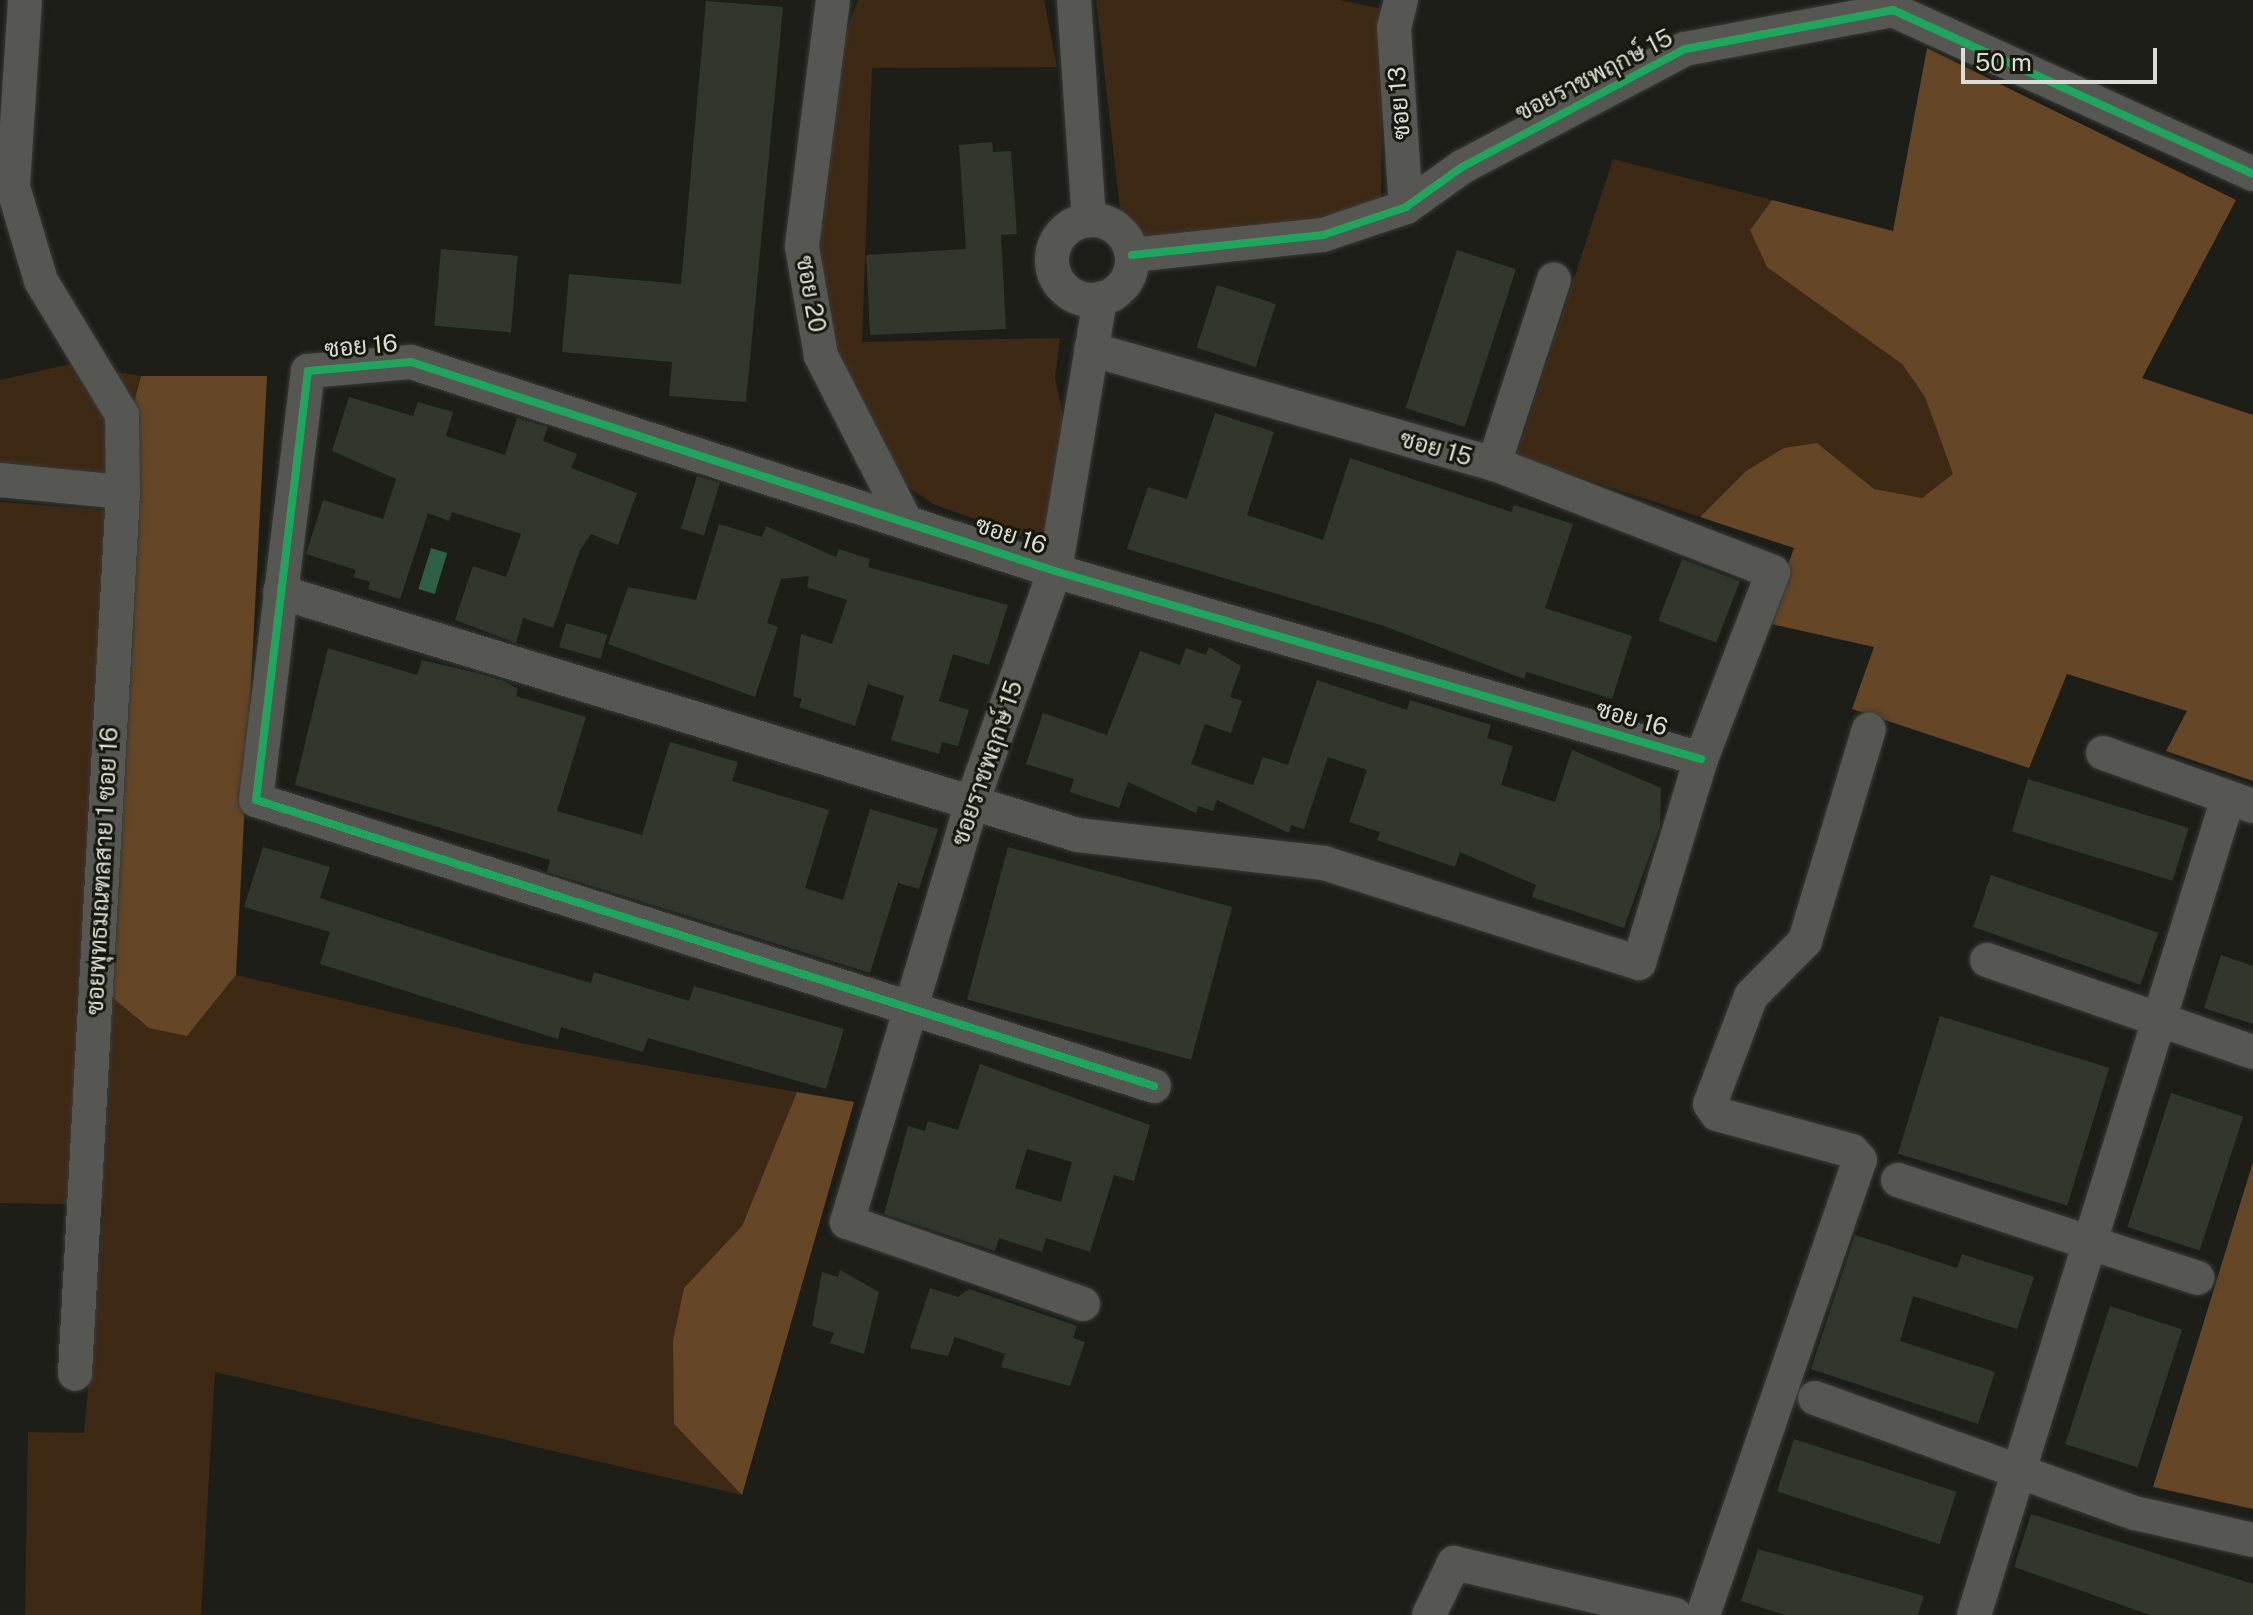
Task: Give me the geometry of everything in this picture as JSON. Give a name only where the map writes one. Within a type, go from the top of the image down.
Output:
[{"type":"street","name":"ซอยพุทธมณฑลสาย 1 ซอย 16","points":[[25,0],[13,187],[41,281],[122,415],[123,492],[75,1374]]},
{"type":"street","name":"ซอย 20","points":[[833,0],[802,247],[821,356],[906,522]]},
{"type":"street","points":[[1074,0],[1089,220]]},
{"type":"street","name":"ซอย 13","points":[[1401,0],[1394,28],[1406,207]]},
{"type":"street","name":"ซอยราชพฤกษ์ 15","points":[[1132,255],[1323,235],[1406,207],[1462,167],[1685,49],[1894,5],[2253,174]]},
{"type":"street","points":[[1089,220],[1113,225],[1132,255],[1121,288],[1100,299],[1064,288],[1052,265],[1057,240],[1089,220]]},
{"type":"street","points":[[1494,464],[1554,279]]},
{"type":"street","name":"ซอยราชพฤกษ์ 15","points":[[1083,1304],[847,1222],[908,1005],[971,805],[1055,571],[1100,299]]},
{"type":"street","name":"ซอย 15","points":[[1091,349],[1494,464],[1773,572],[1701,759]]},
{"type":"street","name":"ซอย 16","points":[[280,592],[308,371],[411,362],[1055,571],[1701,759]]},
{"type":"street","points":[[0,480],[123,492]]},
{"type":"street","points":[[1154,1086],[908,1005],[256,800],[280,592],[971,805],[1078,835],[1324,863],[1639,963],[1701,759]]},
{"type":"street","points":[[1703,1615],[1860,1160],[1852,1151],[1717,1114],[1710,1104],[1751,996],[1805,941],[1869,729]]},
{"type":"street","points":[[1974,1615],[2093,1244],[2161,1018],[2241,802],[2103,753]]},
{"type":"street","points":[[1987,960],[2253,1052]]},
{"type":"street","points":[[1898,1180],[2197,1278]]},
{"type":"street","points":[[1815,1398],[2022,1468],[2135,1513],[2253,1540]]},
{"type":"street","points":[[1429,1615],[1454,1563],[1675,1615]]},
{"type":"shaded area","points":[[858,0],[1044,0],[1057,67],[872,68],[862,342],[1060,338],[1055,378],[1067,433],[1052,524],[1031,540],[933,504],[895,478],[824,333],[818,216],[838,53]]},
{"type":"shaded area","points":[[1096,0],[1340,0],[1383,9],[1381,198],[1355,212],[1262,234],[1146,236],[1120,209]]},
{"type":"shaded area","points":[[1927,48],[2236,200],[2142,378],[2253,415],[2253,781],[2166,751],[2187,711],[2067,674],[2029,768],[1852,709],[1874,647],[1767,623],[1794,548],[1700,517],[1746,471],[1784,448],[1817,443],[1874,489],[1922,498],[1953,474],[1925,397],[1902,364],[1767,267],[1750,230],[1772,200],[1893,231]]},
{"type":"shaded area","points":[[1613,159],[1772,200],[1750,230],[1902,364],[1925,397],[1954,474],[1922,498],[1874,489],[1817,443],[1746,471],[1700,517],[1516,456]]},
{"type":"shaded area","points":[[70,364],[141,376],[113,482],[0,472],[0,380]]},
{"type":"shaded area","points":[[141,376],[267,376],[236,975],[187,1036],[149,1028],[82,972],[106,510]]},
{"type":"shaded area","points":[[0,502],[106,510],[187,1036],[236,975],[520,1043],[797,1092],[742,1226],[684,1288],[674,1424],[742,1495],[215,1372],[201,1615],[25,1615],[28,1432],[84,1433],[104,1205],[0,1203]]},
{"type":"shaded area","points":[[431,548],[447,553],[435,594],[418,589]]},
{"type":"shaded area","points":[[797,1092],[854,1102],[742,1495],[674,1424],[673,1340],[684,1288],[742,1226]]},
{"type":"shaded area","points":[[2253,1162],[2253,1509],[2153,1487]]},
{"type":"building","points":[[706,1],[783,7],[746,402],[669,396],[672,362],[562,352],[569,274],[681,284]]},
{"type":"building","points":[[992,142],[993,152],[1011,151],[1017,234],[1001,235],[1006,329],[870,335],[866,255],[966,249],[959,145]]},
{"type":"building","points":[[441,249],[518,256],[511,332],[434,326]]},
{"type":"building","points":[[1457,250],[1516,269],[1465,427],[1406,408]]},
{"type":"building","points":[[1217,285],[1276,304],[1256,367],[1197,348]]},
{"type":"building","points":[[349,397],[413,416],[418,402],[453,412],[446,436],[505,455],[517,418],[548,427],[543,441],[577,454],[571,468],[637,493],[618,545],[591,534],[580,550],[553,628],[523,618],[516,643],[455,620],[473,566],[506,577],[521,534],[452,512],[449,521],[428,513],[400,599],[368,589],[370,582],[353,577],[356,570],[306,554],[323,500],[383,519],[396,479],[332,451]]},
{"type":"building","points":[[1215,413],[1274,432],[1247,515],[1323,540],[1350,458],[1511,512],[1514,505],[1573,524],[1545,608],[1632,636],[1612,699],[1527,672],[1524,679],[1384,626],[1127,549],[1148,487],[1187,499]]},
{"type":"building","points":[[697,476],[720,483],[704,536],[681,529]]},
{"type":"building","points":[[719,524],[762,537],[766,526],[836,557],[839,549],[870,559],[868,567],[1008,605],[989,665],[953,654],[939,701],[969,710],[958,746],[942,742],[939,754],[891,740],[904,696],[868,684],[855,726],[799,707],[802,699],[793,696],[801,634],[832,644],[847,600],[807,587],[809,576],[781,579],[767,623],[778,627],[755,697],[608,644],[628,587],[696,600]]},
{"type":"building","points":[[1682,559],[1740,581],[1716,643],[1658,621]]},
{"type":"building","points":[[566,623],[607,635],[600,659],[559,647]]},
{"type":"building","points":[[1209,647],[1241,666],[1230,697],[1242,701],[1231,733],[1205,724],[1191,764],[1253,785],[1263,757],[1288,765],[1317,680],[1407,710],[1410,700],[1491,725],[1487,738],[1513,746],[1501,785],[1555,802],[1572,750],[1661,788],[1660,826],[1624,928],[1532,897],[1536,885],[1460,852],[1455,867],[1377,840],[1380,832],[1349,822],[1367,770],[1328,757],[1304,829],[1291,825],[1289,833],[1217,800],[1213,811],[1198,806],[1196,813],[1128,782],[1119,808],[1070,792],[1074,779],[1026,764],[1043,713],[1107,735],[1140,651],[1180,665],[1186,648],[1206,655]]},
{"type":"building","points":[[328,648],[417,675],[422,660],[477,673],[518,689],[516,696],[586,717],[557,811],[642,835],[670,742],[738,762],[732,781],[829,810],[805,888],[843,900],[870,809],[938,829],[919,889],[898,883],[870,973],[547,872],[550,860],[295,785]]},
{"type":"building","points":[[2028,779],[2189,828],[2173,881],[2012,832]]},
{"type":"building","points":[[263,847],[330,867],[320,898],[487,952],[591,983],[594,972],[689,1001],[694,986],[844,1029],[826,1089],[648,1038],[643,1052],[561,1027],[558,1039],[320,964],[330,932],[244,907]]},
{"type":"building","points":[[1008,847],[1232,907],[1191,1060],[967,1000]]},
{"type":"building","points":[[1991,875],[2158,933],[2140,985],[1973,927]]},
{"type":"building","points":[[2221,955],[2253,966],[2253,1024],[2204,1008]]},
{"type":"building","points":[[1940,1016],[2109,1068],[2067,1205],[1898,1154]]},
{"type":"building","points":[[980,1064],[1150,1125],[1134,1181],[1114,1175],[1090,1252],[1046,1238],[1042,1252],[999,1238],[995,1251],[884,1214],[908,1126],[925,1131],[928,1121],[958,1130]],"holes":[[[1027,1149],[1072,1162],[1061,1202],[1015,1188]]]},
{"type":"building","points":[[2171,1093],[2243,1116],[2200,1251],[2127,1227]]},
{"type":"building","points":[[1855,1235],[1957,1268],[1962,1254],[2034,1277],[2017,1329],[1913,1296],[1900,1341],[1995,1372],[1978,1424],[1811,1369]]},
{"type":"building","points":[[840,1270],[879,1292],[864,1354],[830,1343],[834,1333],[812,1326],[822,1272],[838,1277]]},
{"type":"building","points":[[930,1288],[958,1297],[969,1289],[1077,1326],[1073,1338],[1085,1342],[1070,1386],[1001,1367],[1005,1354],[955,1337],[948,1356],[910,1348]]},
{"type":"building","points":[[2110,1306],[2182,1329],[2137,1467],[2065,1444]]},
{"type":"building","points":[[1794,1439],[1957,1492],[1940,1544],[1777,1491]]},
{"type":"building","points":[[2031,1514],[2253,1584],[2253,1615],[2150,1615],[2014,1567]]},
{"type":"building","points":[[1758,1549],[1924,1596],[1918,1615],[1785,1615],[1741,1601]]},
{"type":"cycle path","points":[[1132,255],[1323,235],[1406,207],[1462,167],[1685,49],[1893,10],[2253,174]]},
{"type":"cycle path","points":[[1154,1086],[256,800],[308,371],[411,362],[1055,571],[1701,759]]}]
